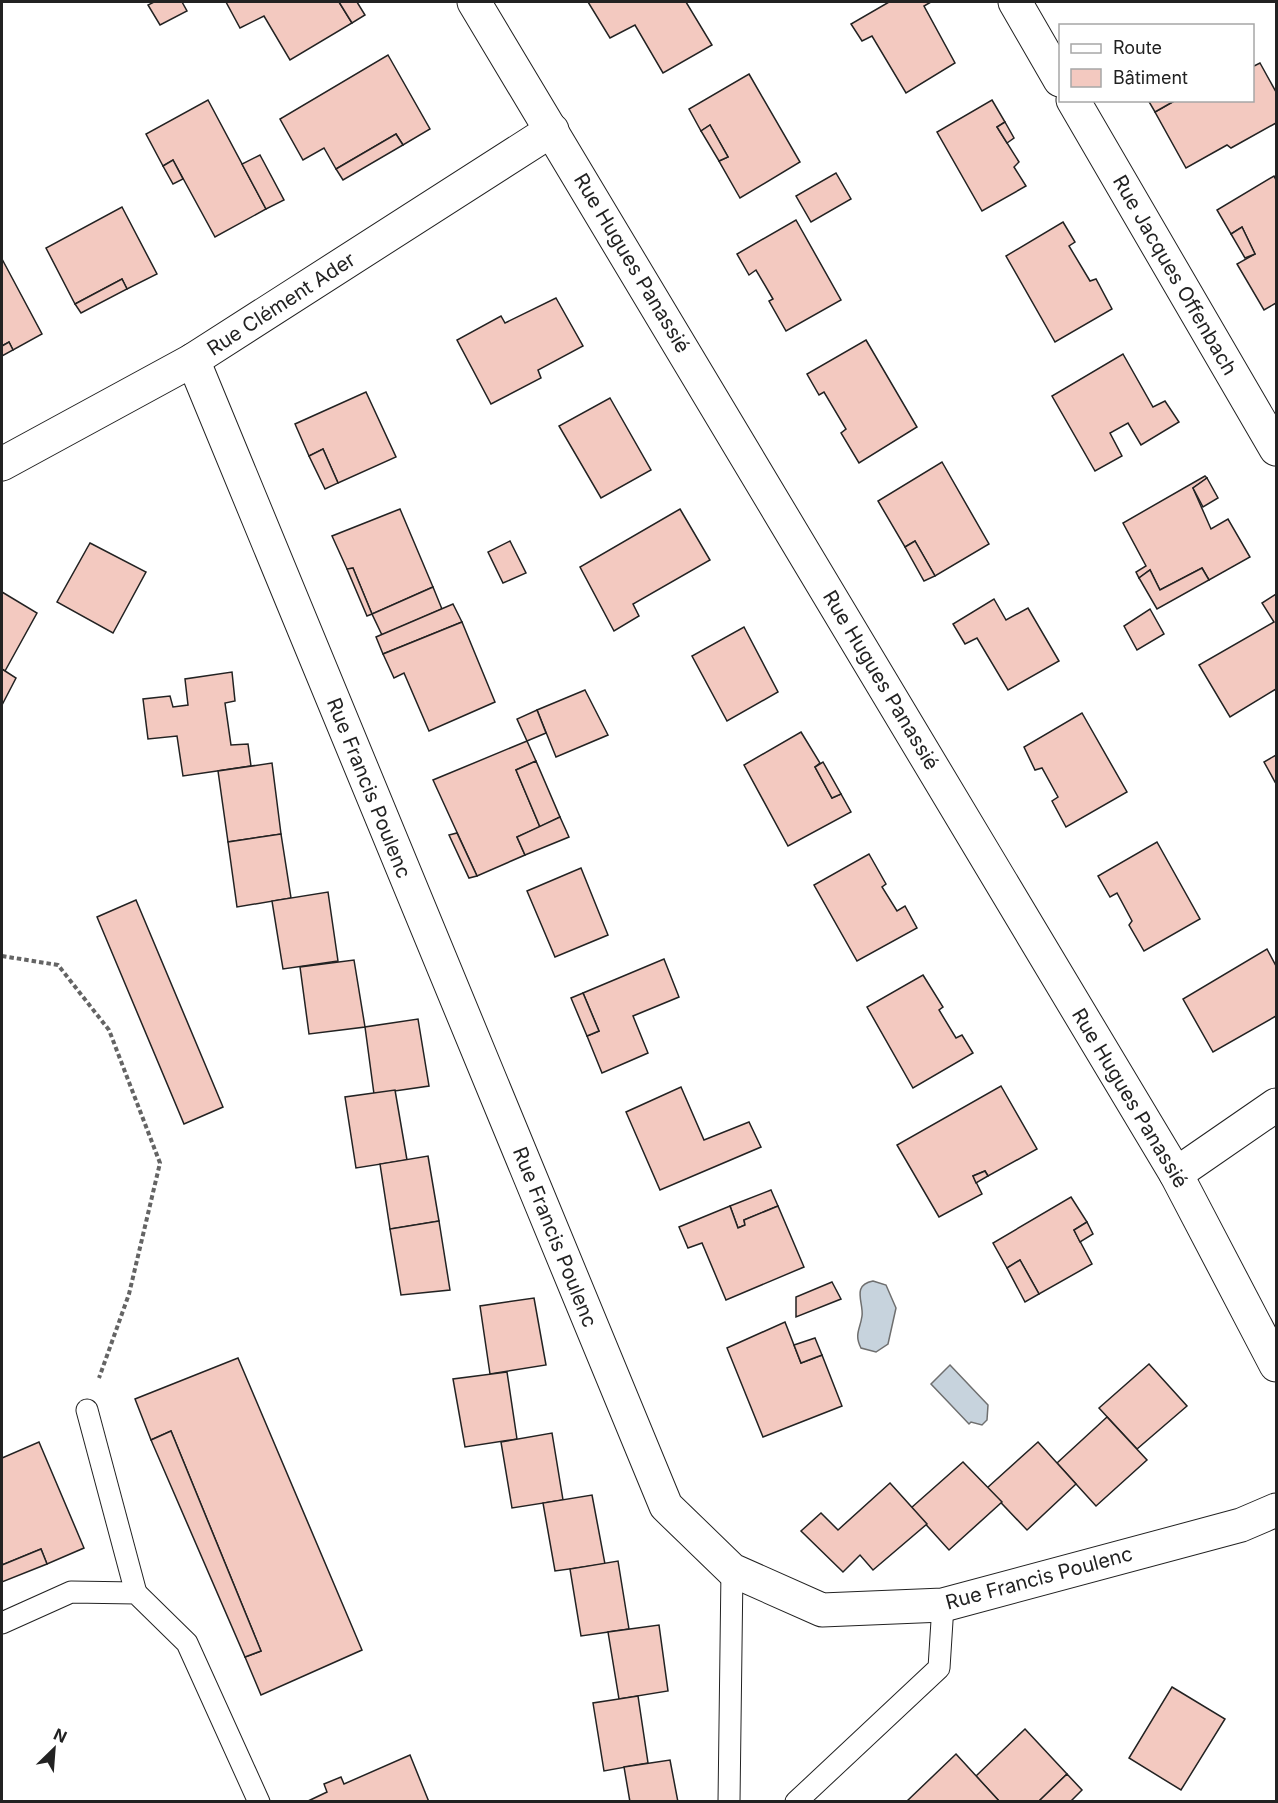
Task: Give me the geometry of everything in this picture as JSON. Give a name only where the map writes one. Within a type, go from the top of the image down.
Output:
[{"type":"street","name":"Rue Hugues Panassié","points":[[474,2],[1176,1174],[1276,1365]]},
{"type":"street","points":[[1015,2],[1059,78]]},
{"type":"street","name":"Rue Jacques Offenbach","points":[[1074,102],[1276,449]]},
{"type":"street","name":"Rue Clément Ader","points":[[2,464],[193,360],[552,130]]},
{"type":"street","name":"Rue Francis Poulenc","points":[[193,360],[666,1506],[732,1570],[822,1610],[943,1605],[1241,1525],[1276,1510]]},
{"type":"street","points":[[1176,1174],[1276,1106]]},
{"type":"lane","points":[[87,1410],[136,1593],[187,1642],[259,1802]]},
{"type":"lane","points":[[729,1802],[732,1570]]},
{"type":"lane","points":[[2,1623],[71,1592],[136,1593]]},
{"type":"lane","points":[[796,1802],[939,1668],[943,1605]]},
{"type":"path","points":[[2,956],[58,965],[109,1030],[160,1163],[129,1294],[87,1410]]},
{"type":"shaded area","points":[[873,1281],[886,1285],[896,1308],[888,1344],[876,1352],[861,1348],[858,1335],[862,1316],[860,1290],[866,1283]]},
{"type":"shaded area","points":[[950,1365],[988,1405],[987,1420],[982,1425],[971,1422],[969,1424],[931,1384]]},
{"type":"building","points":[[154,2],[182,2],[187,11],[160,25],[148,5]]},
{"type":"building","points":[[226,2],[339,2],[352,23],[290,60],[264,16],[240,28]]},
{"type":"building","points":[[339,2],[357,2],[365,15],[352,23]]},
{"type":"building","points":[[588,2],[686,2],[712,45],[663,73],[635,25],[610,38]]},
{"type":"building","points":[[889,2],[931,2],[924,6],[955,63],[906,93],[872,36],[862,41],[851,24]]},
{"type":"building","points":[[388,55],[430,129],[403,145],[396,134],[336,169],[324,148],[303,160],[280,119]]},
{"type":"building","points":[[1260,63],[1276,92],[1276,123],[1231,148],[1227,145],[1186,168],[1155,112],[1172,102],[1254,102],[1254,66]]},
{"type":"building","points":[[749,74],[800,162],[740,198],[719,161],[728,157],[710,125],[701,131],[689,109]]},
{"type":"building","points":[[208,100],[266,209],[215,237],[173,160],[163,166],[146,134]]},
{"type":"building","points":[[992,100],[1005,122],[997,127],[1019,162],[1014,167],[1026,186],[982,211],[937,132]]},
{"type":"building","points":[[1149,102],[1172,102],[1155,112]]},
{"type":"building","points":[[1005,122],[1014,138],[1007,143],[997,127]]},
{"type":"building","points":[[710,125],[728,157],[719,161],[701,131]]},
{"type":"building","points":[[396,134],[403,145],[343,180],[336,169]]},
{"type":"building","points":[[260,155],[284,200],[266,209],[242,164]]},
{"type":"building","points":[[173,160],[183,179],[173,184],[163,166]]},
{"type":"building","points":[[836,173],[851,199],[811,222],[796,196]]},
{"type":"building","points":[[1274,176],[1276,180],[1276,303],[1264,310],[1237,264],[1255,254],[1242,227],[1231,234],[1217,210]]},
{"type":"building","points":[[122,207],[157,274],[127,289],[122,279],[75,304],[46,248]]},
{"type":"building","points":[[796,220],[841,300],[786,331],[769,301],[773,299],[756,270],[749,275],[737,254]]},
{"type":"building","points":[[1063,222],[1075,242],[1069,246],[1090,281],[1096,279],[1112,309],[1055,342],[1006,256]]},
{"type":"building","points":[[1242,227],[1255,254],[1245,258],[1231,234]]},
{"type":"building","points":[[2,259],[42,334],[13,350],[9,342],[2,346]]},
{"type":"building","points":[[122,279],[127,289],[81,313],[75,304]]},
{"type":"building","points":[[556,298],[583,346],[538,370],[541,378],[491,404],[457,340],[501,316],[505,323]]},
{"type":"building","points":[[866,340],[917,427],[859,463],[841,433],[846,429],[824,392],[819,395],[807,374]]},
{"type":"building","points":[[9,342],[13,350],[2,356],[2,346]]},
{"type":"building","points":[[1123,354],[1153,407],[1165,401],[1179,422],[1141,445],[1128,423],[1110,433],[1122,456],[1095,471],[1052,396]]},
{"type":"building","points":[[366,392],[396,457],[338,483],[323,449],[309,456],[295,424]]},
{"type":"building","points":[[610,398],[651,470],[601,498],[559,426]]},
{"type":"building","points":[[323,449],[338,483],[325,489],[309,456]]},
{"type":"building","points":[[942,462],[989,544],[935,576],[915,541],[905,547],[878,501]]},
{"type":"building","points":[[1205,476],[1207,478],[1193,488],[1211,529],[1228,519],[1250,557],[1209,580],[1202,568],[1160,590],[1150,570],[1139,578],[1136,572],[1146,566],[1123,523]]},
{"type":"building","points":[[1207,478],[1218,498],[1203,507],[1193,488]]},
{"type":"building","points":[[400,509],[433,587],[372,614],[353,568],[347,569],[332,536]]},
{"type":"building","points":[[680,509],[710,560],[633,604],[639,616],[614,631],[580,567]]},
{"type":"building","points":[[510,541],[526,573],[503,583],[488,552]]},
{"type":"building","points":[[915,541],[935,576],[924,581],[905,547]]},
{"type":"building","points":[[90,543],[146,572],[113,633],[57,602]]},
{"type":"building","points":[[353,568],[372,614],[367,616],[347,569]]},
{"type":"building","points":[[1202,568],[1209,580],[1157,609],[1139,578],[1150,570],[1160,590]]},
{"type":"building","points":[[433,587],[442,609],[382,635],[372,614]]},
{"type":"building","points":[[2,592],[37,613],[5,671],[2,669]]},
{"type":"building","points":[[1276,594],[1276,689],[1230,717],[1199,665],[1274,622],[1262,603]]},
{"type":"building","points":[[994,599],[1006,620],[1028,608],[1059,661],[1008,690],[977,638],[965,644],[953,624]]},
{"type":"building","points":[[453,604],[462,622],[383,654],[376,637]]},
{"type":"building","points":[[1150,609],[1164,634],[1137,650],[1124,626]]},
{"type":"building","points":[[462,622],[495,702],[429,731],[404,673],[394,678],[383,654]]},
{"type":"building","points":[[744,627],[778,692],[727,721],[692,656]]},
{"type":"building","points":[[2,669],[16,678],[2,705]]},
{"type":"building","points":[[232,672],[235,701],[225,703],[231,745],[248,744],[251,766],[183,776],[177,736],[148,739],[143,699],[170,696],[173,707],[188,705],[185,679]]},
{"type":"building","points":[[585,690],[608,735],[556,757],[537,710]]},
{"type":"building","points":[[537,710],[546,733],[527,741],[517,719]]},
{"type":"building","points":[[1082,713],[1127,792],[1066,827],[1052,801],[1058,797],[1042,768],[1035,770],[1024,747]]},
{"type":"building","points":[[801,732],[820,763],[815,767],[832,798],[841,794],[851,812],[788,846],[744,765]]},
{"type":"building","points":[[527,741],[536,761],[516,770],[540,827],[517,837],[525,855],[477,876],[433,780]]},
{"type":"building","points":[[1276,755],[1276,781],[1275,782],[1264,762]]},
{"type":"building","points":[[536,761],[560,817],[540,827],[516,770]]},
{"type":"building","points":[[823,762],[841,794],[832,798],[815,767]]},
{"type":"building","points":[[272,763],[281,834],[228,842],[218,771]]},
{"type":"building","points":[[560,817],[569,837],[525,855],[517,837]]},
{"type":"building","points":[[457,833],[477,876],[469,878],[449,835]]},
{"type":"building","points":[[281,834],[291,898],[237,907],[228,842]]},
{"type":"building","points":[[1157,842],[1200,919],[1144,951],[1129,925],[1132,921],[1117,893],[1110,897],[1098,876]]},
{"type":"building","points":[[869,854],[886,884],[882,887],[897,911],[905,906],[917,928],[857,961],[814,885]]},
{"type":"building","points":[[581,868],[608,935],[555,957],[527,891]]},
{"type":"building","points":[[328,892],[338,961],[283,969],[272,901]]},
{"type":"building","points":[[136,900],[223,1107],[184,1124],[97,917]]},
{"type":"building","points":[[1267,949],[1276,966],[1276,1016],[1213,1052],[1183,999]]},
{"type":"building","points":[[664,959],[679,997],[633,1016],[648,1053],[602,1073],[587,1036],[599,1031],[583,993]]},
{"type":"building","points":[[354,960],[365,1027],[309,1034],[300,967]]},
{"type":"building","points":[[923,975],[943,1007],[939,1010],[956,1038],[962,1035],[973,1053],[913,1088],[867,1007]]},
{"type":"building","points":[[583,993],[599,1031],[587,1036],[571,998]]},
{"type":"building","points":[[418,1019],[429,1086],[374,1094],[365,1027]]},
{"type":"building","points":[[1001,1086],[1037,1149],[988,1176],[985,1171],[973,1176],[982,1194],[939,1217],[897,1145]]},
{"type":"building","points":[[681,1087],[704,1140],[749,1122],[761,1147],[660,1190],[626,1112]]},
{"type":"building","points":[[395,1090],[407,1160],[356,1168],[345,1097]]},
{"type":"building","points":[[428,1156],[439,1221],[390,1229],[380,1164]]},
{"type":"building","points":[[985,1171],[988,1176],[976,1183],[973,1176]]},
{"type":"building","points":[[771,1190],[778,1206],[744,1220],[745,1225],[738,1228],[730,1206]]},
{"type":"building","points":[[1071,1197],[1087,1222],[1074,1230],[1092,1264],[1039,1294],[1020,1260],[1007,1268],[993,1243]]},
{"type":"building","points":[[730,1206],[738,1228],[745,1225],[744,1220],[778,1206],[804,1267],[726,1300],[702,1243],[688,1248],[679,1227]]},
{"type":"building","points":[[439,1221],[450,1290],[401,1295],[390,1229]]},
{"type":"building","points":[[1087,1222],[1093,1234],[1080,1242],[1074,1230]]},
{"type":"building","points":[[1020,1260],[1039,1294],[1025,1302],[1007,1268]]},
{"type":"building","points":[[832,1282],[841,1299],[796,1317],[796,1297]]},
{"type":"building","points":[[534,1298],[546,1365],[490,1374],[480,1306]]},
{"type":"building","points":[[785,1322],[801,1363],[822,1355],[842,1406],[763,1437],[727,1348]]},
{"type":"building","points":[[815,1338],[822,1355],[801,1363],[794,1345]]},
{"type":"building","points":[[238,1358],[362,1650],[261,1695],[245,1657],[261,1651],[171,1431],[151,1440],[135,1399]]},
{"type":"building","points":[[1149,1364],[1187,1406],[1137,1449],[1099,1408]]},
{"type":"building","points":[[507,1372],[517,1439],[465,1447],[453,1379]]},
{"type":"building","points":[[1107,1417],[1147,1460],[1096,1506],[1057,1463]]},
{"type":"building","points":[[171,1431],[261,1651],[245,1657],[151,1440]]},
{"type":"building","points":[[552,1433],[563,1500],[512,1508],[501,1442]]},
{"type":"building","points":[[39,1442],[84,1548],[47,1564],[41,1549],[2,1565],[2,1458]]},
{"type":"building","points":[[1038,1442],[1076,1484],[1027,1530],[987,1488]]},
{"type":"building","points":[[963,1462],[1002,1502],[949,1550],[911,1508]]},
{"type":"building","points":[[890,1483],[927,1524],[873,1570],[860,1555],[843,1572],[801,1531],[821,1513],[838,1530]]},
{"type":"building","points":[[592,1495],[605,1564],[555,1571],[543,1503]]},
{"type":"building","points":[[41,1549],[47,1564],[2,1582],[2,1565]]},
{"type":"building","points":[[618,1561],[629,1629],[581,1636],[570,1569]]},
{"type":"building","points":[[659,1625],[668,1691],[619,1699],[608,1632]]},
{"type":"building","points":[[1172,1687],[1225,1719],[1181,1790],[1129,1758]]},
{"type":"building","points":[[638,1696],[648,1763],[604,1771],[593,1703]]},
{"type":"building","points":[[1025,1729],[1067,1774],[1038,1802],[1000,1802],[976,1776]]},
{"type":"building","points":[[956,1754],[1000,1802],[906,1802]]},
{"type":"building","points":[[410,1755],[429,1802],[306,1802],[327,1792],[324,1784],[341,1777],[344,1784]]},
{"type":"building","points":[[670,1760],[678,1802],[630,1802],[624,1767]]},
{"type":"building","points":[[1067,1774],[1082,1790],[1070,1802],[1038,1802]]}]
